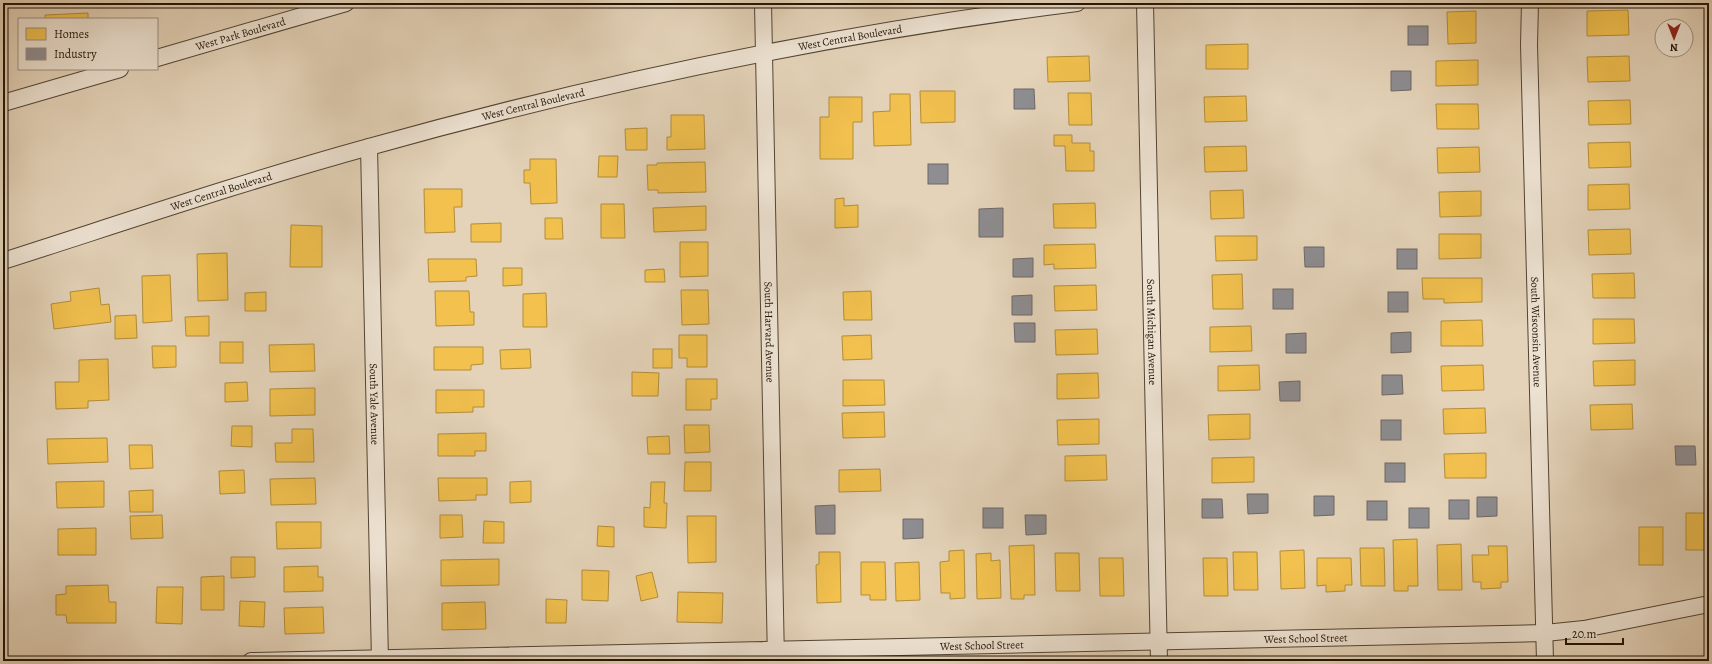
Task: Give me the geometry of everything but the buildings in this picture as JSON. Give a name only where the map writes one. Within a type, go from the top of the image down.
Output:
[{"type":"street","name":"West Park Boulevard","points":[[158,58],[346,3]]},
{"type":"street","name":"South Harvard Avenue","points":[[763,3],[776,655]]},
{"type":"street","name":"West Central Boulevard","points":[[3,261],[260,179],[369,147],[560,97],[650,76],[911,27],[1077,3]]},
{"type":"street","name":"South Michigan Avenue","points":[[1145,3],[1159,661]]},
{"type":"street","name":"South Wisconsin Avenue","points":[[1530,3],[1529,45],[1545,661]]},
{"type":"street","points":[[3,103],[117,70]]},
{"type":"street","name":"South Yale Avenue","points":[[369,147],[380,660]]},
{"type":"street","name":"West School Street","points":[[251,661],[776,655],[1158,641],[1545,633],[1584,629],[1709,604]]}]
